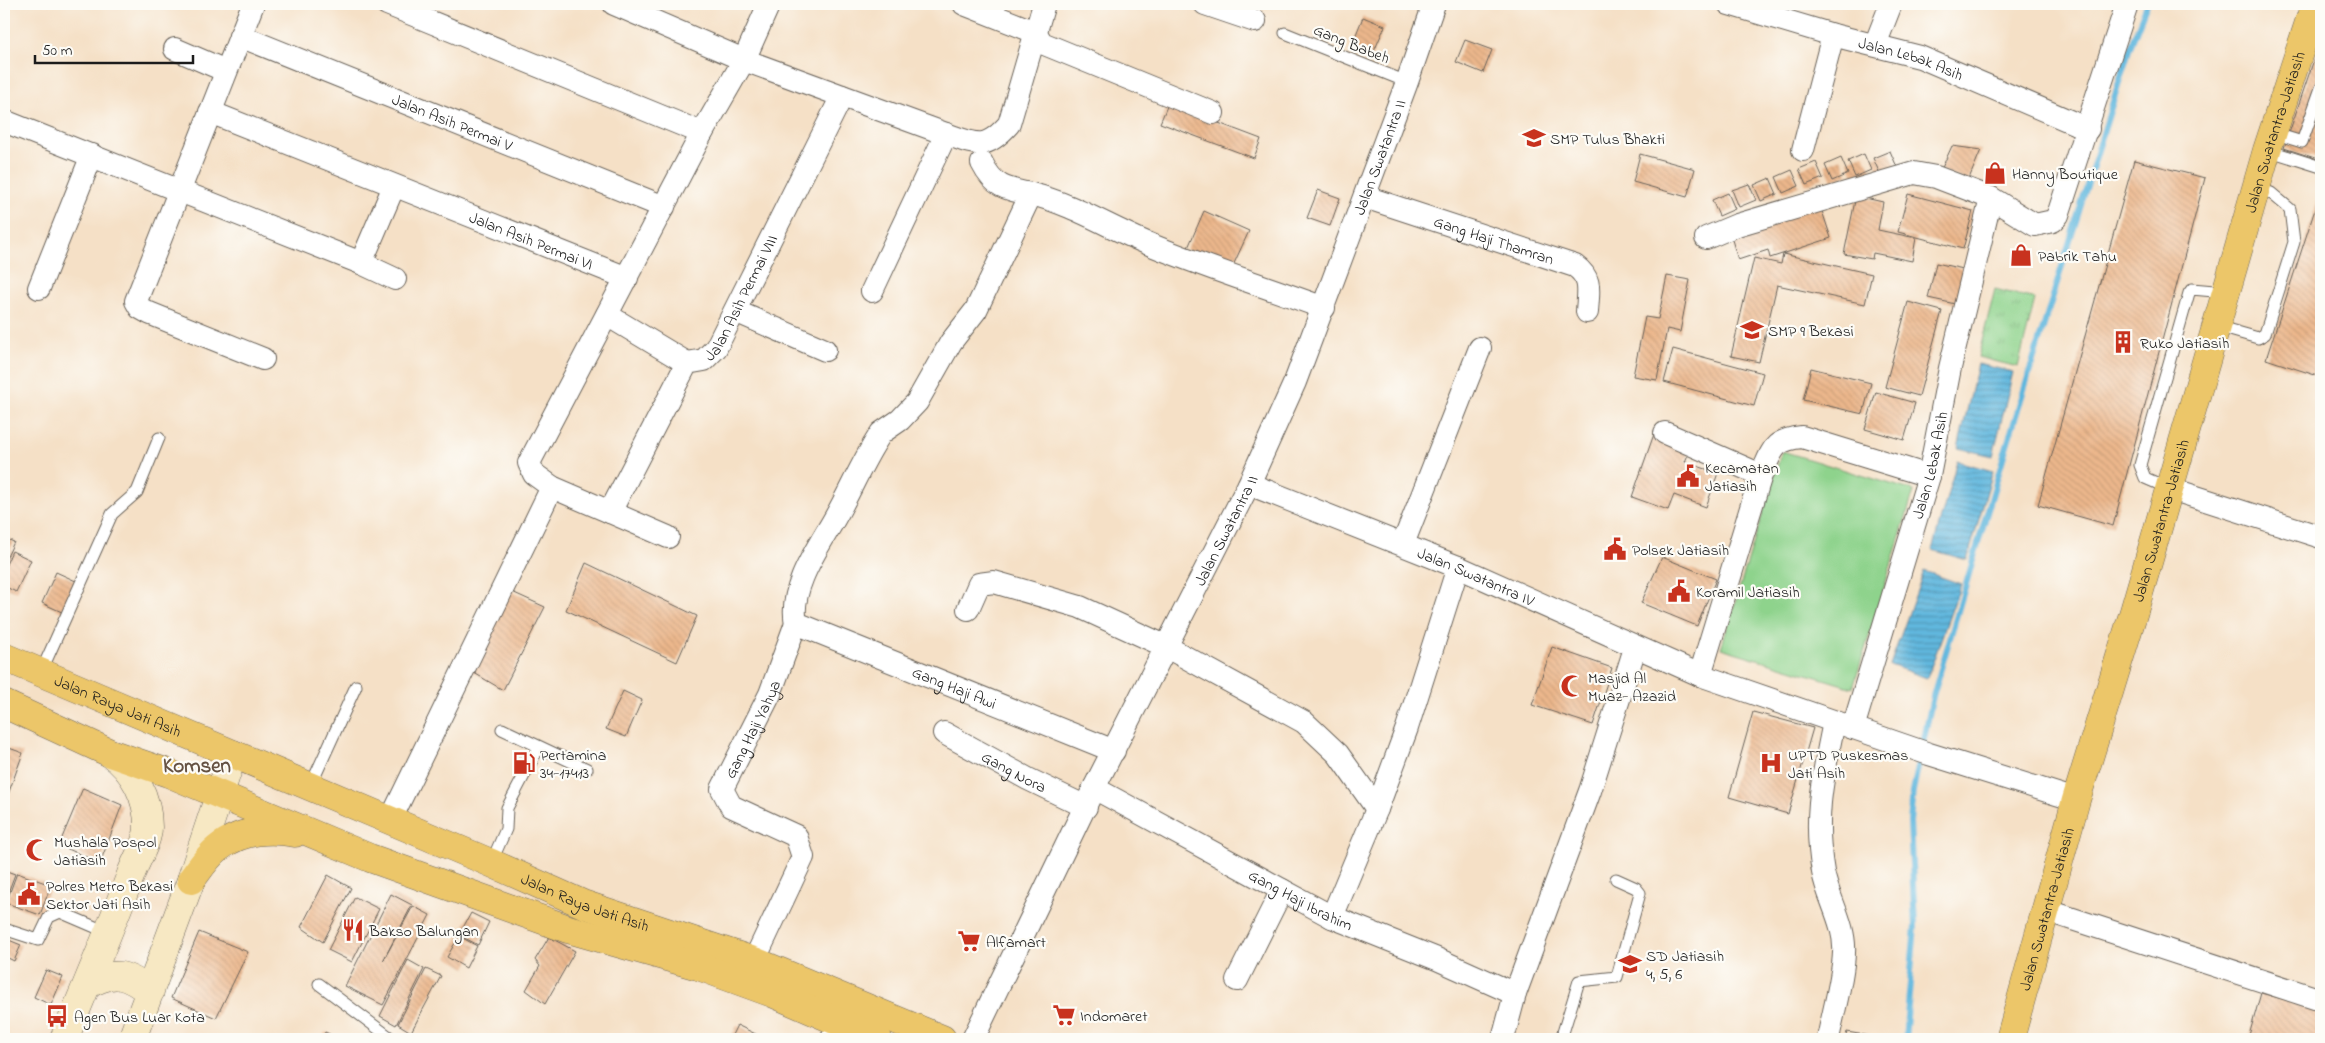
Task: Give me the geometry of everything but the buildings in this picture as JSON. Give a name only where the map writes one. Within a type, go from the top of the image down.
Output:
[{"type":"main road","name":"Jalan Swatantra-Jatiasih","points":[[2010,1039],[2076,800],[2134,611],[2269,141],[2315,4]]},
{"type":"main road","name":"Jalan Raya Jati Asih","points":[[4,657],[491,863],[583,904],[754,961],[942,1039]]},
{"type":"main road","name":"Jalan Raya Jati Asih","points":[[4,704],[110,752],[159,770],[370,858],[568,929],[698,966],[772,993],[836,1031],[878,1039]]},
{"type":"main road","points":[[159,770],[178,759],[183,753],[181,735],[172,728]]},
{"type":"main road","points":[[64,1039],[109,933],[148,830],[146,808],[132,773],[125,763],[110,752]]},
{"type":"main road","points":[[132,1039],[191,880],[233,754]]},
{"type":"main road","points":[[191,880],[216,850],[245,833],[275,830],[328,840]]},
{"type":"main road","points":[[87,985],[102,977],[116,974],[136,981],[150,992]]},
{"type":"street","points":[[252,4],[136,301],[140,308],[149,313],[263,359]]},
{"type":"street","points":[[387,4],[702,133]]},
{"type":"street","points":[[668,537],[552,487],[534,474],[529,463],[702,133],[744,60],[770,4]]},
{"type":"street","points":[[964,4],[1035,32],[1042,43],[1213,113]]},
{"type":"street","points":[[623,5],[744,60],[946,134],[969,142],[984,144],[997,137],[1009,124],[1044,4]]},
{"type":"street","points":[[1206,4],[1254,21]]},
{"type":"street","name":"Jalan Swatantra II","points":[[973,1039],[1165,646],[1249,484],[1295,382],[1365,197],[1434,4]]},
{"type":"street","name":"Jalan Lebak Asih","points":[[1729,4],[1833,35],[1920,57],[2088,129]]},
{"type":"street","points":[[1875,45],[1891,4]]},
{"type":"street","points":[[1706,238],[1737,224],[1914,173],[1936,176],[1991,198],[2035,224],[2053,221],[2058,216],[2128,4]]},
{"type":"street","points":[[1803,150],[1833,35]]},
{"type":"street","name":"Jalan Asih Permai V","points":[[240,36],[664,207]]},
{"type":"street","points":[[175,49],[226,71]]},
{"type":"street","name":"Jalan Asih Permai VIII","points":[[610,512],[687,363],[704,360],[716,348],[842,96]]},
{"type":"street","name":"Jalan Asih Permai VI","points":[[210,112],[627,278]]},
{"type":"street","points":[[4,121],[179,190],[395,279]]},
{"type":"street","points":[[872,291],[946,134]]},
{"type":"street","points":[[39,288],[92,155]]},
{"type":"street","points":[[982,163],[989,177],[998,185],[1044,197],[1153,246],[1324,308]]},
{"type":"street","points":[[361,264],[394,186]]},
{"type":"street","points":[[796,622],[794,614],[797,597],[818,544],[881,433],[900,420],[917,402],[951,342],[976,310],[1030,194]]},
{"type":"street","name":"Gang Haji Thamran","points":[[1365,197],[1574,266],[1583,272],[1588,282],[1587,312]]},
{"type":"street","name":"Jalan Lebak Asih","points":[[1828,1039],[1844,953],[1842,930],[1824,874],[1819,844],[1818,810],[1844,725],[1929,476],[1950,368],[1991,198]]},
{"type":"street","points":[[735,311],[825,350]]},
{"type":"street","points":[[607,314],[687,363]]},
{"type":"street","points":[[1403,544],[1480,348]]},
{"type":"street","points":[[1665,433],[1761,476]]},
{"type":"street","points":[[1700,675],[1761,476],[1774,447],[1786,439],[1802,437],[1929,476]]},
{"type":"street","name":"Jalan Swatantra IV","points":[[1249,484],[1458,567],[1635,648],[1700,675],[1929,754],[2076,800]]},
{"type":"street","points":[[390,821],[552,487]]},
{"type":"street","points":[[2168,488],[2321,537]]},
{"type":"street","points":[[1332,917],[1377,809],[1407,728],[1458,567]]},
{"type":"street","points":[[968,609],[979,584],[994,582],[1080,606],[1165,646],[1304,722],[1338,754],[1377,809]]},
{"type":"street","name":"Gang Haji Awi","points":[[796,622],[1114,751]]},
{"type":"street","name":"Gang Haji Yahya","points":[[754,961],[803,857],[796,836],[731,806],[722,789],[770,694],[796,622]]},
{"type":"street","points":[[1503,1039],[1515,994],[1590,791],[1635,648]]},
{"type":"street","name":"Gang Nora","points":[[944,733],[1028,779],[1090,797]]},
{"type":"street","name":"Gang Haji Ibrahim","points":[[1090,797],[1282,890],[1332,917],[1437,959],[1515,994]]},
{"type":"street","points":[[1237,980],[1282,890]]},
{"type":"street","points":[[2045,910],[2321,1000]]},
{"type":"lane","name":"Gang Babeh","points":[[1286,33],[1407,82]]},
{"type":"lane","points":[[2269,141],[2302,142],[2321,88]]},
{"type":"lane","points":[[2269,141],[2321,167]]},
{"type":"lane","points":[[2216,326],[2258,338],[2262,336],[2266,332],[2288,276],[2294,242],[2291,212],[2286,205],[2271,193],[2256,188]]},
{"type":"lane","points":[[2168,488],[2145,478],[2140,465],[2186,303],[2192,289],[2225,292]]},
{"type":"lane","points":[[41,672],[112,514],[137,492],[159,438]]},
{"type":"lane","points":[[310,788],[356,686]]},
{"type":"lane","points":[[502,729],[587,769]]},
{"type":"lane","points":[[491,863],[506,829],[508,808],[540,747]]},
{"type":"lane","points":[[1561,1039],[1579,981],[1617,977],[1640,893],[1636,888],[1616,879]]},
{"type":"lane","points":[[4,928],[38,940],[49,917],[60,912],[109,933]]},
{"type":"lane","points":[[319,984],[392,1039]]},
{"type":"green space","points":[[1995,289],[2035,299],[2018,367],[1978,357]]},
{"type":"green space","points":[[1782,451],[1914,491],[1853,688],[1721,648]]},
{"type":"water","points":[[1978,364],[2013,372],[1993,456],[1958,448]]},
{"type":"water","points":[[1957,461],[1993,471],[1967,560],[1932,550]]},
{"type":"water","points":[[1924,571],[1961,584],[1927,678],[1890,665]]},
{"type":"waterway","points":[[1905,1039],[1915,926],[1910,822],[1913,791],[1933,696],[2007,445],[2097,153],[2129,50],[2147,4]]},
{"type":"place","name":"SMP Tulus Bhakti","points":[[1534,138]]},
{"type":"place","name":"Hanny Boutique","points":[[1995,173]]},
{"type":"place","name":"Pabrik Tahu","points":[[2021,255]]},
{"type":"place","name":"SMP 9 Bekasi","points":[[1752,330]]},
{"type":"place","name":"Ruko Jatiasih","points":[[2123,342]]},
{"type":"place","name":"Kecamatan Jatiasih","points":[[1688,476]]},
{"type":"place","name":"Polsek Jatiasih","points":[[1615,549]]},
{"type":"place","name":"Koramil Jatiasih","points":[[1679,591]]},
{"type":"place","name":"Masjid Al Muaz- Azazid","points":[[1572,686]]},
{"type":"place","name":"Pertamina 34-17413","points":[[524,763]]},
{"type":"place","name":"UPTD Puskesmas Jati Asih","points":[[1771,763]]},
{"type":"place","name":"Mushala Pospol Jatiasih","points":[[37,850]]},
{"type":"place","name":"Polres Metro Bekasi Sektor Jati Asih","points":[[29,894]]},
{"type":"place","name":"Bakso Balungan","points":[[353,930]]},
{"type":"place","name":"Alfamart","points":[[969,941]]},
{"type":"place","name":"SD Jatiasih 4, 5, 6","points":[[1630,964]]},
{"type":"place","name":"Indomaret","points":[[1064,1015]]},
{"type":"place","name":"Agen Bus Luar Kota","points":[[57,1016]]},
{"type":"district","name":"Komsen","points":[[197,765]]}]
